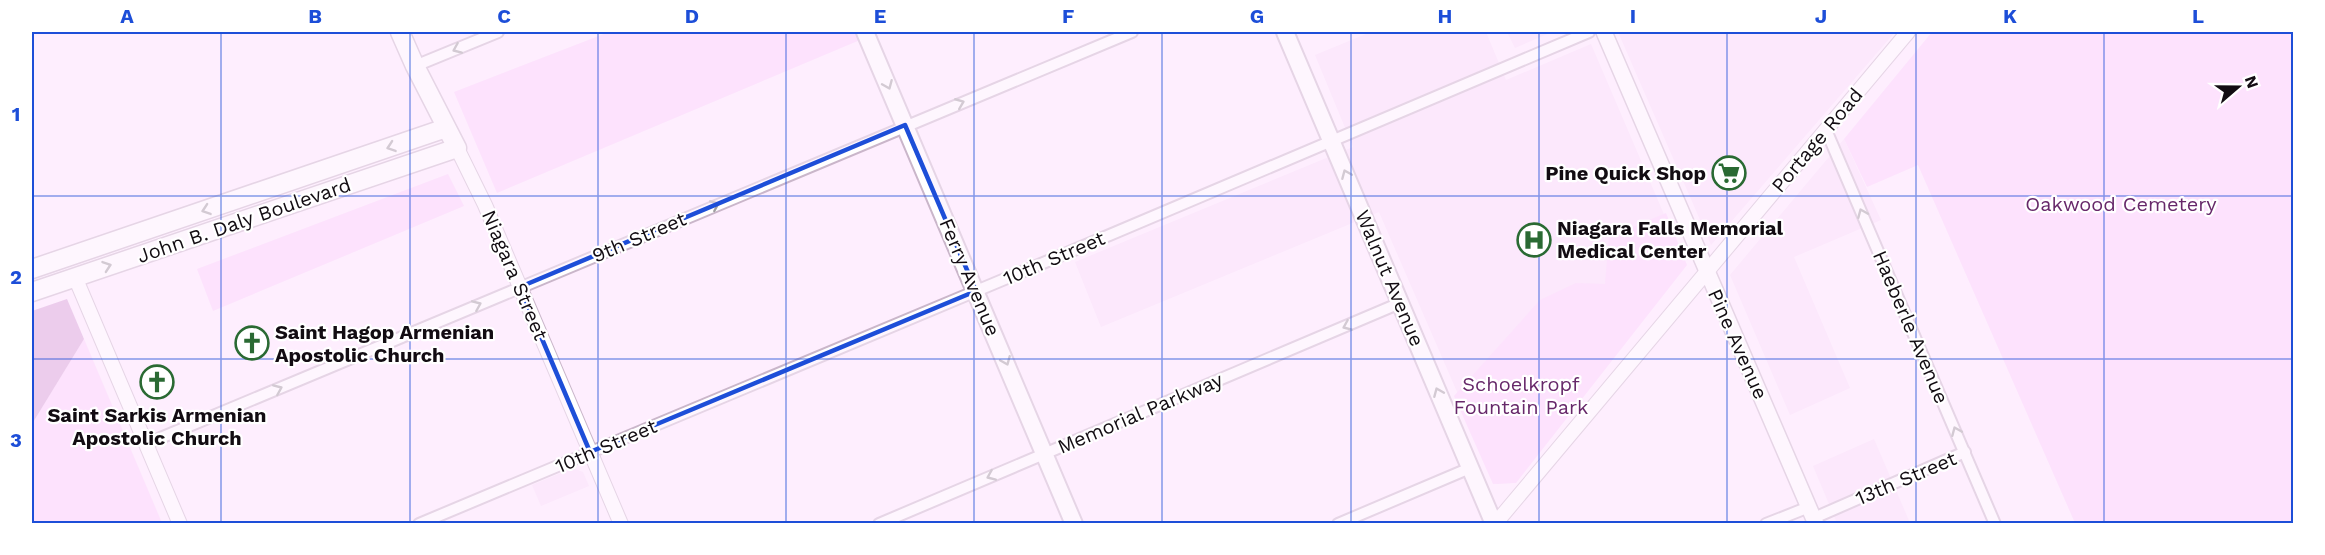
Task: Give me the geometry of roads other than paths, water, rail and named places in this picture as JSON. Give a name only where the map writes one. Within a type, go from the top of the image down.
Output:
[{"type":"highway","name":"Niagara Street","points":[[400,32],[457,148]]},
{"type":"highway","name":"John B. Daly Boulevard","points":[[32,269],[446,128]]},
{"type":"highway","name":"John B. Daly Boulevard","points":[[32,292],[457,148]]},
{"type":"main road","name":"Ferry Avenue","points":[[865,32],[1074,524]]},
{"type":"main road","name":"Walnut Avenue","points":[[1285,32],[1494,524]]},
{"type":"main road","name":"Pine Avenue","points":[[1604,32],[1813,516]]},
{"type":"street","points":[[415,66],[498,32]]},
{"type":"street","name":"9th Street","points":[[146,444],[1132,32]]},
{"type":"street","name":"10th Street","points":[[419,524],[1589,32]]},
{"type":"street","name":"Portage Road","points":[[1494,524],[1908,32]]},
{"type":"street","name":"Haeberle Avenue","points":[[1826,130],[1995,524]]},
{"type":"street","name":"Niagara Street","points":[[457,148],[471,174],[621,524]]},
{"type":"street","points":[[75,277],[180,524]]},
{"type":"street","name":"Memorial Parkway","points":[[879,524],[1400,303]]},
{"type":"street","name":"13th Street","points":[[1766,524],[1813,516],[1965,452]]},
{"type":"street","points":[[1338,524],[1470,468]]},
{"type":"place","name":"Pine Quick Shop","points":[[1729,173]]},
{"type":"place","name":"Niagara Falls Memorial Medical Center","points":[[1534,240]]},
{"type":"place","name":"Saint Hagop Armenian Apostolic Church","points":[[252,343]]},
{"type":"place","name":"Saint Sarkis Armenian Apostolic Church","points":[[157,382]]},
{"type":"park label","name":"Oakwood Cemetery","points":[[2121,204]]},
{"type":"park label","name":"Schoelkropf Fountain Park","points":[[1521,396]]}]
